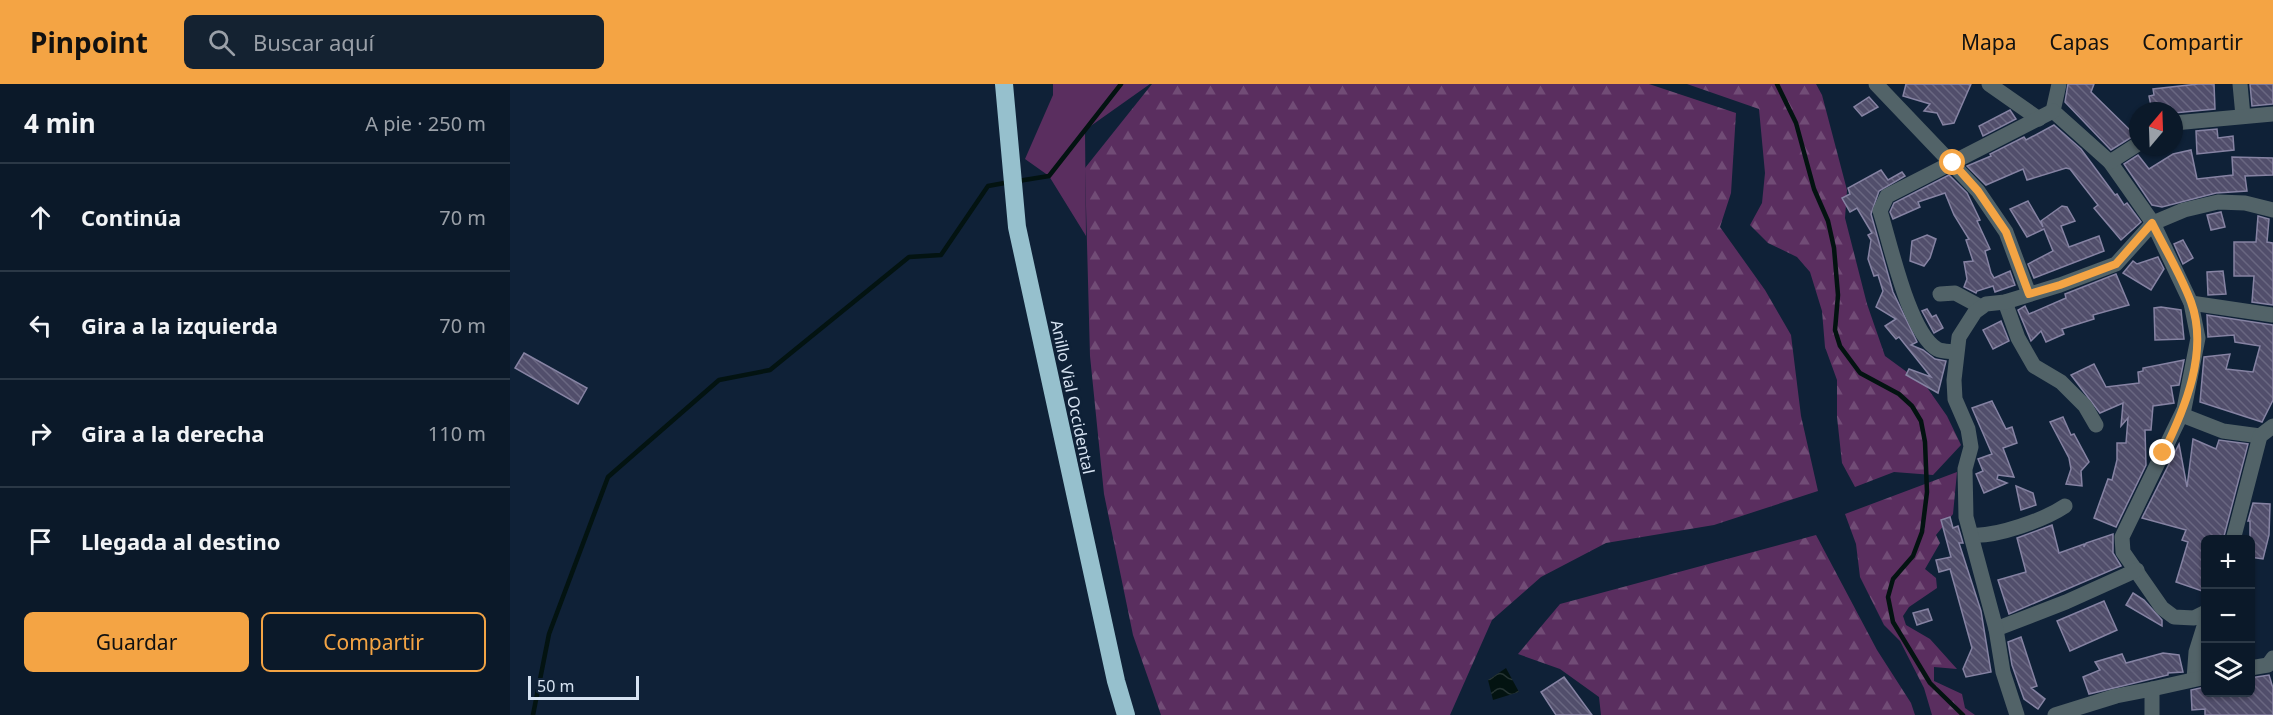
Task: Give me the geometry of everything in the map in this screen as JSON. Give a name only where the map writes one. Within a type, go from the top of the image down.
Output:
[{"type":"highway","name":"Anillo Vial Occidental","points":[[1004,84],[1017,227],[1068,471],[1116,681],[1126,715]]},
{"type":"street","points":[[1876,84],[1978,191],[2006,232],[2029,294]]},
{"type":"street","points":[[1989,84],[2039,119]]},
{"type":"street","points":[[1956,352],[1938,350],[1928,340],[1911,312],[1880,210],[1887,196],[2053,111],[2059,84]]},
{"type":"street","points":[[2240,84],[2243,116]]},
{"type":"street","points":[[2053,111],[2110,162],[2152,223],[2191,303],[2198,338],[2182,415],[2121,537],[2123,552],[2162,608],[2174,617],[2194,618],[2201,614]]},
{"type":"street","points":[[2183,122],[2273,114]]},
{"type":"street","points":[[2110,162],[2129,150]]},
{"type":"street","points":[[2017,715],[2002,672],[1996,629],[1971,535],[1964,497],[1965,469],[1971,447],[1968,429],[1955,399],[1954,380],[1958,362],[1956,352],[1959,337],[1981,307],[1995,301],[2005,302],[2060,285],[2116,264],[2152,223],[2184,210],[2218,202],[2246,203],[2273,210]]},
{"type":"street","points":[[1940,294],[1955,293],[1981,307]]},
{"type":"street","points":[[2005,302],[2018,339],[2034,366],[2061,382],[2085,406],[2096,425]]},
{"type":"street","points":[[2191,303],[2273,315]]},
{"type":"street","points":[[2182,415],[2223,431],[2267,431],[2235,535]]},
{"type":"street","points":[[1971,535],[1986,536],[2010,530],[2053,514],[2065,506]]},
{"type":"street","points":[[1996,629],[2066,602],[2137,570]]},
{"type":"street","points":[[2055,715],[2116,696],[2200,678],[2196,652],[2201,634]]},
{"type":"street","points":[[2255,668],[2271,667]]},
{"type":"street","points":[[2152,689],[2152,715]]},
{"type":"green space","points":[[1053,84],[1150,84],[1085,130],[1086,236],[1049,176],[1025,159],[1053,95]]},
{"type":"green space","points":[[1152,84],[1649,84],[1736,113],[1731,193],[1720,227],[1765,290],[1791,335],[1801,416],[1818,491],[1714,525],[1606,543],[1541,577],[1492,620],[1450,715],[1161,715],[1133,635],[1104,494],[1090,356],[1085,168]]},
{"type":"green space","points":[[1687,84],[1816,84],[1822,95],[1847,190],[1845,218],[1867,304],[1885,356],[1926,386],[1947,416],[1961,445],[1933,475],[1894,472],[1855,487],[1842,463],[1837,417],[1837,380],[1825,347],[1822,311],[1810,272],[1797,257],[1768,243],[1750,225],[1762,203],[1765,173],[1759,109]]},
{"type":"green space","points":[[1957,472],[1953,514],[1936,535],[1940,543],[1925,569],[1936,578],[1937,588],[1909,607],[1903,616],[1906,625],[1930,639],[1957,669],[1934,667],[1934,681],[1962,694],[1965,708],[1975,715],[1932,715],[1924,688],[1900,641],[1884,625],[1860,577],[1856,544],[1845,514]]},
{"type":"green space","points":[[1816,535],[1877,650],[1911,703],[1915,715],[1601,715],[1599,697],[1560,669],[1518,654],[1560,604]]},
{"type":"water","points":[[1506,668],[1519,692],[1493,700],[1488,680]]},
{"type":"building","points":[[1906,84],[1971,84],[1954,123],[1943,125],[1937,113],[1924,111],[1930,104],[1903,96]]},
{"type":"building","points":[[2068,84],[2094,84],[2091,92],[2129,129],[2129,139],[2111,150],[2065,102]]},
{"type":"building","points":[[2214,84],[2215,109],[2183,112],[2183,102],[2150,102],[2149,96],[2154,95],[2153,89]]},
{"type":"building","points":[[2250,84],[2273,84],[2273,104],[2252,106]]},
{"type":"building","points":[[1869,97],[1878,107],[1862,116],[1854,107]]},
{"type":"building","points":[[2010,110],[2016,119],[1983,136],[1979,126]]},
{"type":"building","points":[[2054,125],[2081,149],[2115,195],[2117,194],[2124,205],[2127,203],[2141,222],[2121,240],[2094,208],[2098,205],[2070,169],[2066,168],[2027,180],[2023,169],[1986,185],[1967,166],[1991,156],[1990,154],[2024,137],[2026,140]]},
{"type":"building","points":[[2217,129],[2218,138],[2233,136],[2234,150],[2197,154],[2196,131]]},
{"type":"building","points":[[2191,150],[2197,179],[2233,175],[2232,157],[2273,158],[2273,175],[2245,176],[2247,191],[2216,193],[2162,207],[2152,205],[2124,164],[2139,156],[2149,169],[2170,156],[2183,156],[2183,152]]},
{"type":"building","points":[[1881,170],[1888,180],[1902,172],[1905,176],[1879,191],[1871,214],[1893,292],[1917,342],[1911,345],[1935,359],[1946,361],[1938,393],[1906,375],[1909,369],[1931,377],[1899,337],[1896,339],[1885,326],[1896,319],[1876,307],[1883,291],[1878,275],[1874,276],[1868,259],[1871,240],[1868,235],[1872,233],[1857,208],[1850,212],[1842,198],[1850,194],[1848,188]]},
{"type":"building","points":[[1949,175],[1967,193],[1980,220],[1977,221],[1990,249],[1985,251],[1994,278],[2010,271],[2015,285],[1995,292],[1993,286],[1976,293],[1964,287],[1967,279],[1964,262],[1973,261],[1966,240],[1969,239],[1954,215],[1945,193],[1918,202],[1920,207],[1893,219],[1890,212],[1894,203]]},
{"type":"building","points":[[2028,201],[2043,227],[2041,221],[2062,206],[2067,207],[2075,221],[2061,226],[2069,247],[2099,236],[2104,251],[2034,278],[2028,264],[2053,251],[2044,229],[2027,237],[2010,209]]},
{"type":"building","points":[[2221,212],[2225,227],[2211,230],[2207,215]]},
{"type":"building","points":[[2258,216],[2269,219],[2267,242],[2273,243],[2273,305],[2252,302],[2254,276],[2234,276],[2234,242],[2256,242]]},
{"type":"building","points":[[1927,235],[1936,239],[1930,258],[1924,266],[1910,261],[1912,241]]},
{"type":"building","points":[[2183,240],[2193,258],[2183,264],[2174,244]]},
{"type":"building","points":[[2158,257],[2164,269],[2151,290],[2123,273],[2133,261],[2137,264]]},
{"type":"building","points":[[2223,271],[2226,294],[2208,295],[2207,272]]},
{"type":"building","points":[[2116,274],[2129,305],[2093,315],[2094,319],[2062,329],[2064,334],[2046,342],[2041,331],[2031,341],[2018,310],[2025,306],[2029,314],[2066,298],[2065,294]]},
{"type":"building","points":[[2154,308],[2181,310],[2184,339],[2155,340]]},
{"type":"building","points":[[1927,309],[1932,317],[1936,315],[1943,328],[1934,333],[1922,311]]},
{"type":"building","points":[[2207,315],[2273,325],[2273,400],[2262,422],[2200,402],[2204,357],[2230,354],[2226,369],[2253,372],[2260,346],[2235,342],[2234,335],[2208,337]]},
{"type":"building","points":[[2001,321],[2009,341],[1993,349],[1983,330]]},
{"type":"building","points":[[524,353],[587,388],[578,404],[515,368]]},
{"type":"building","points":[[2184,360],[2179,385],[2171,386],[2174,403],[2153,406],[2151,430],[2145,430],[2146,465],[2116,527],[2094,518],[2108,479],[2112,480],[2117,460],[2117,443],[2126,443],[2128,418],[2121,426],[2123,403],[2100,413],[2071,375],[2094,364],[2106,387],[2139,383],[2138,372],[2143,371],[2143,368]]},
{"type":"building","points":[[1992,401],[2006,429],[2012,427],[2017,443],[2003,448],[2014,477],[1998,475],[1997,479],[2007,483],[1984,493],[1976,474],[1983,471],[1978,459],[1992,454],[1972,408]]},
{"type":"building","points":[[2063,417],[2071,435],[2074,434],[2089,462],[2081,471],[2082,486],[2066,484],[2071,469],[2069,458],[2050,422]]},
{"type":"building","points":[[2193,439],[2216,449],[2219,440],[2248,444],[2224,535],[2201,535],[2201,591],[2176,582],[2188,542],[2182,540],[2186,530],[2142,518],[2179,444],[2187,487]]},
{"type":"building","points":[[2016,486],[2033,493],[2036,505],[2021,510]]},
{"type":"building","points":[[2253,503],[2270,504],[2269,535],[2263,559],[2255,558],[2255,535],[2250,535],[2250,521],[2248,521]]},
{"type":"building","points":[[1950,517],[1953,528],[1958,526],[1963,543],[1959,543],[1981,611],[1991,672],[1966,677],[1963,669],[1972,648],[1950,569],[1939,572],[1936,560],[1951,557],[1941,520]]},
{"type":"building","points":[[2052,525],[2059,553],[2084,544],[2084,547],[2086,543],[2113,534],[2113,553],[2121,566],[2009,614],[1998,580],[2026,572],[2017,538]]},
{"type":"building","points":[[2133,593],[2144,600],[2162,620],[2162,626],[2126,605]]},
{"type":"building","points":[[2104,601],[2117,630],[2070,651],[2057,621]]},
{"type":"building","points":[[1928,609],[1932,620],[1917,625],[1913,613]]},
{"type":"building","points":[[2021,637],[2037,686],[2031,688],[2045,699],[2038,709],[2024,699],[2012,665],[2008,642]]},
{"type":"building","points":[[2163,653],[2179,655],[2183,672],[2168,673],[2168,675],[2089,694],[2083,677],[2100,670],[2095,662],[2122,654],[2126,663]]},
{"type":"building","points":[[2269,675],[2273,688],[2273,715],[2205,715],[2205,709],[2192,710],[2191,690],[2201,688],[2201,697],[2255,697],[2255,677]]},
{"type":"building","points":[[1564,677],[1592,715],[1556,715],[1541,692]]},
{"type":"waterway","points":[[1018,181],[1049,176],[1121,84]]},
{"type":"waterway","points":[[1777,84],[1796,123],[1814,189],[1828,221],[1834,248],[1838,295],[1835,330],[1840,346],[1860,373],[1899,394],[1912,406],[1921,421],[1925,442],[1927,492],[1922,532],[1913,556],[1893,579],[1888,597],[1893,622],[1930,683],[1963,715]]},
{"type":"waterway","points":[[533,715],[549,634],[608,477],[719,380],[770,370],[909,257],[941,255],[988,186],[1010,182]]},
{"type":"route","points":[[1953,163],[1978,191],[2006,232],[2029,294],[2116,264],[2152,223],[2191,303],[2198,338],[2184,409],[2163,453]]}]
